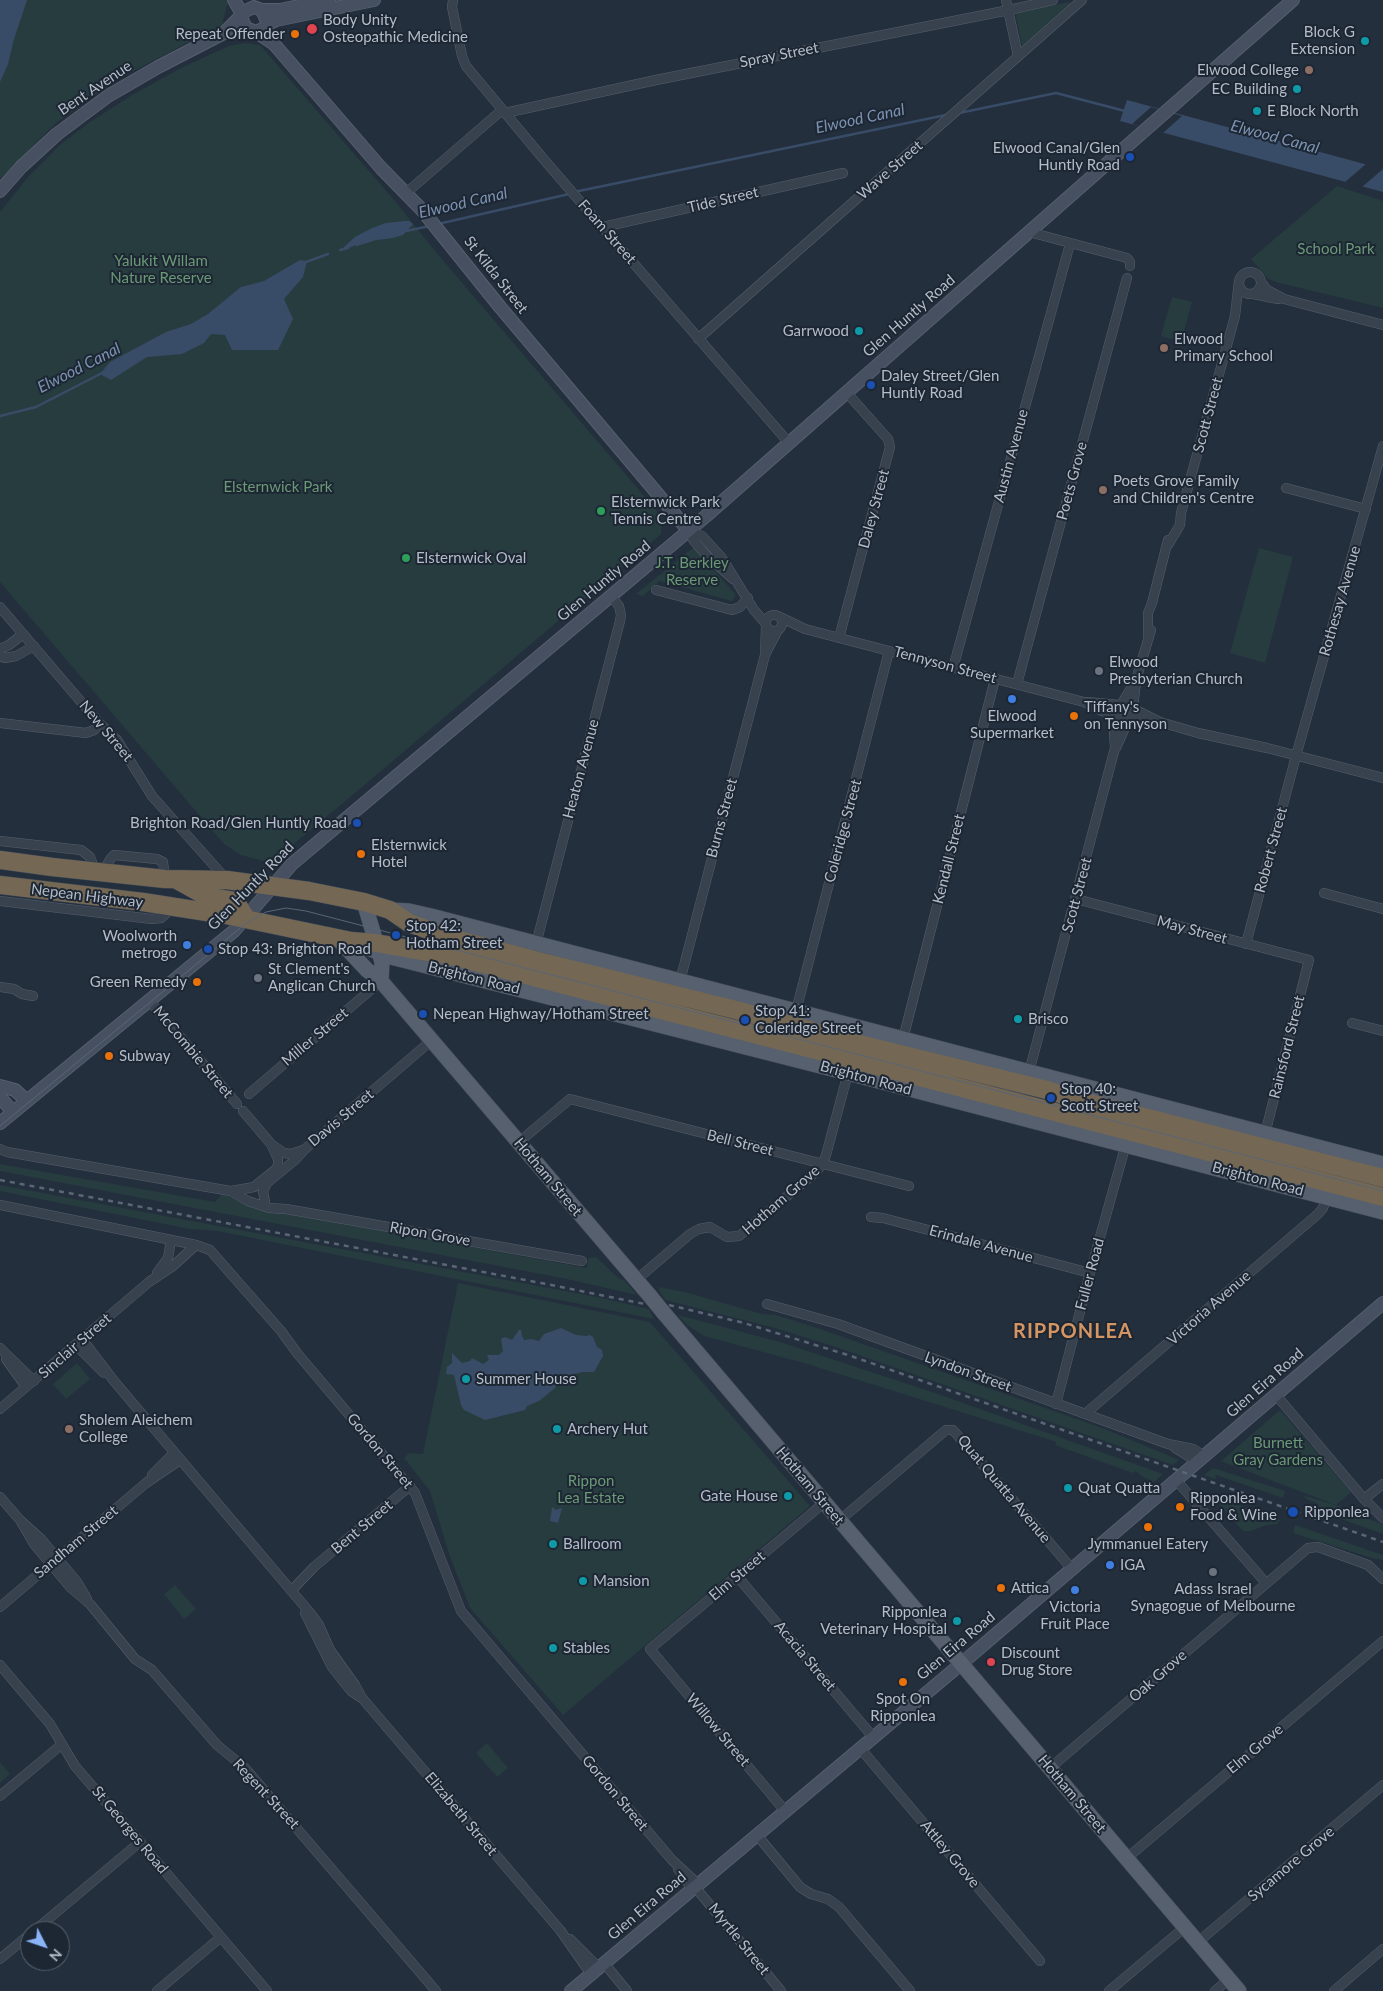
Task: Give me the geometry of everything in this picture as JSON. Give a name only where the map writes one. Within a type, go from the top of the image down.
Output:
[{"type":"highway","name":"Nepean Highway","points":[[0,860],[52,868],[171,879],[227,880],[272,886]]},
{"type":"highway","points":[[171,879],[206,896],[235,901],[246,918]]},
{"type":"highway","name":"Nepean Highway","points":[[0,885],[111,906],[173,907],[246,918]]},
{"type":"highway","name":"Brighton Road","points":[[272,886],[364,902],[390,910],[409,923],[448,937],[618,990],[698,1020],[746,1034],[938,1073],[1047,1090],[1159,1121],[1194,1139],[1383,1197]]},
{"type":"highway","name":"Brighton Road","points":[[246,918],[378,948],[469,960],[618,990],[740,1010],[851,1042],[1055,1114],[1194,1139],[1383,1178]]},
{"type":"main road","points":[[234,0],[242,15],[243,24],[260,28],[254,6],[280,10],[322,3],[374,0]]},
{"type":"main road","name":"Glen Huntly Road","points":[[0,1123],[234,931],[292,864],[611,596],[789,443],[1293,0]]},
{"type":"main road","name":"Bent Avenue","points":[[224,32],[260,28],[322,3]]},
{"type":"main road","name":"Bent Avenue","points":[[0,191],[21,167],[57,134],[108,96],[224,32],[254,6]]},
{"type":"main road","name":"St Kilda Street","points":[[260,28],[381,168],[449,241],[500,307],[688,530]]},
{"type":"main road","points":[[364,902],[383,968],[381,981]]},
{"type":"main road","name":"Brighton Road","points":[[390,910],[414,912],[1383,1164]]},
{"type":"main road","name":"Hotham Street","points":[[344,939],[367,970],[381,981],[432,1040],[1239,1991]]},
{"type":"main road","name":"Brighton Road","points":[[378,948],[714,1039],[1383,1212]]},
{"type":"main road","points":[[618,990],[622,978],[648,973]]},
{"type":"main road","points":[[698,1020],[714,1039]]},
{"type":"main road","points":[[828,1020],[851,1042]]},
{"type":"main road","points":[[909,1089],[938,1073],[977,1059]]},
{"type":"main road","points":[[0,1086],[15,1090],[28,1100]]},
{"type":"main road","points":[[0,1097],[13,1112]]},
{"type":"main road","points":[[1134,1100],[1159,1121]]},
{"type":"main road","points":[[1194,1139],[1199,1128],[1218,1122]]},
{"type":"main road","points":[[1315,1147],[1337,1167]]},
{"type":"main road","name":"Glen Eira Road","points":[[572,1991],[873,1736],[961,1664],[1383,1303]]},
{"type":"street","points":[[1006,0],[1018,56]]},
{"type":"street","name":"Spray Street","points":[[406,193],[504,111],[1053,0]]},
{"type":"street","name":"Wave Street","points":[[698,339],[1082,0]]},
{"type":"street","name":"Foam Street","points":[[451,2],[464,64],[789,443]]},
{"type":"street","name":"Tide Street","points":[[603,227],[842,173]]},
{"type":"street","points":[[1029,232],[1127,258],[1130,266]]},
{"type":"street","name":"Austin Avenue","points":[[953,668],[1070,244]]},
{"type":"street","points":[[1284,299],[1272,299],[1242,291],[1239,281],[1244,274],[1252,272],[1259,277],[1268,291],[1284,299],[1383,324]]},
{"type":"street","name":"Poets Grove","points":[[1017,684],[1127,278]]},
{"type":"street","name":"Scott Street","points":[[1136,680],[1153,623],[1152,603],[1170,531],[1181,513],[1235,316],[1239,281]]},
{"type":"street","points":[[1252,294],[1259,290],[1261,282]]},
{"type":"street","name":"Scott Street","points":[[1235,316],[1244,299],[1252,294]]},
{"type":"street","name":"Daley Street","points":[[839,638],[890,447],[888,439],[846,393]]},
{"type":"street","name":"Rothesay Avenue","points":[[1296,756],[1383,446]]},
{"type":"street","points":[[1286,488],[1366,509]]},
{"type":"street","name":"St Kilda Street","points":[[688,530],[702,536],[725,562],[748,598]]},
{"type":"street","points":[[656,590],[730,610],[739,608],[748,598],[754,610],[766,625]]},
{"type":"street","name":"Heaton Avenue","points":[[536,944],[620,621],[619,606],[611,596]]},
{"type":"street","name":"Tennyson Street","points":[[748,598],[763,612],[805,629],[1084,702],[1102,711],[1119,710]]},
{"type":"street","name":"New Street","points":[[0,607],[100,724],[122,746],[152,796],[227,880]]},
{"type":"street","points":[[766,625],[767,618],[775,616],[782,623],[779,629]]},
{"type":"street","name":"Tennyson Street","points":[[766,625],[772,631],[779,629],[805,629]]},
{"type":"street","name":"Burns Street","points":[[680,981],[765,655],[766,625]]},
{"type":"street","name":"Burns Street","points":[[765,655],[779,629]]},
{"type":"street","points":[[0,650],[23,634]]},
{"type":"street","points":[[0,656],[10,658],[34,646]]},
{"type":"street","name":"Coleridge Street","points":[[796,1011],[889,651]]},
{"type":"street","name":"Kendall Street","points":[[903,1040],[995,678]]},
{"type":"street","points":[[1136,680],[1119,710],[1121,720],[1160,722]]},
{"type":"street","points":[[1116,748],[1128,720],[1133,717],[1136,680]]},
{"type":"street","points":[[1119,710],[1128,703],[1160,722],[1223,740],[1383,778]]},
{"type":"street","name":"Scott Street","points":[[1028,1072],[1116,748],[1114,734],[1119,710]]},
{"type":"street","points":[[0,723],[86,733],[94,730],[100,724]]},
{"type":"street","name":"Robert Street","points":[[1246,944],[1296,756]]},
{"type":"street","points":[[0,841],[81,850],[90,857],[97,871]]},
{"type":"street","points":[[1324,893],[1383,909]]},
{"type":"street","name":"May Street","points":[[1076,899],[1309,960]]},
{"type":"street","points":[[0,901],[111,906]]},
{"type":"street","name":"Nepean Highway","points":[[111,906],[158,919],[173,907]]},
{"type":"street","name":"Rainsford Street","points":[[1265,1134],[1309,960]]},
{"type":"street","name":"Miller Street","points":[[249,1094],[381,981]]},
{"type":"street","points":[[0,987],[14,989],[21,994],[33,996]]},
{"type":"street","name":"McCombie Street","points":[[149,1000],[271,1144],[287,1154],[305,1149]]},
{"type":"street","points":[[1352,1023],[1383,1031]]},
{"type":"street","name":"Davis Street","points":[[265,1202],[264,1187],[305,1149],[432,1040]]},
{"type":"street","name":"Hotham Grove","points":[[636,1280],[697,1229],[708,1227],[727,1237],[739,1236],[812,1175],[823,1163],[848,1073]]},
{"type":"street","name":"Bell Street","points":[[519,1142],[570,1099],[909,1186]]},
{"type":"street","points":[[231,1190],[254,1187],[276,1169],[278,1159],[271,1144]]},
{"type":"street","name":"Fuller Road","points":[[1056,1404],[1126,1144]]},
{"type":"street","name":"Ripon Grove","points":[[0,1149],[7,1152],[231,1190],[277,1207],[582,1261]]},
{"type":"street","name":"Ripon Grove","points":[[231,1190],[258,1206],[277,1207]]},
{"type":"street","name":"Victoria Avenue","points":[[1085,1414],[1318,1214],[1323,1208],[1327,1197]]},
{"type":"street","name":"Gordon Street","points":[[0,1205],[196,1245],[207,1248],[216,1256],[410,1486],[418,1498],[461,1611],[695,1887]]},
{"type":"street","name":"Erindale Avenue","points":[[871,1218],[883,1218],[1090,1273]]},
{"type":"street","name":"Sinclair Street","points":[[149,1282],[168,1258],[171,1240]]},
{"type":"street","name":"Sinclair Street","points":[[0,1409],[149,1282],[172,1266],[196,1245]]},
{"type":"street","name":"Lyndon Street","points":[[767,1304],[838,1324],[1168,1444],[1202,1459]]},
{"type":"street","name":"Elizabeth Street","points":[[79,1342],[319,1625],[330,1650],[355,1684],[362,1698],[560,1930],[598,1968],[627,1991]]},
{"type":"street","points":[[0,1349],[34,1381]]},
{"type":"street","points":[[0,1349],[26,1387]]},
{"type":"street","points":[[1276,1395],[1364,1499],[1383,1518]]},
{"type":"street","name":"Quat Quatta Avenue","points":[[840,1520],[946,1430],[953,1430],[1072,1569]]},
{"type":"street","name":"Sandham Street","points":[[2,1604],[177,1457]]},
{"type":"street","points":[[1176,1480],[1266,1583]]},
{"type":"street","points":[[1364,1499],[1383,1484]]},
{"type":"street","name":"Bent Street","points":[[288,1589],[410,1486]]},
{"type":"street","name":"Regent Street","points":[[0,1497],[20,1520],[41,1539],[71,1588],[90,1604],[136,1659],[152,1670],[217,1745],[245,1768],[436,1991]]},
{"type":"street","name":"Elm Street","points":[[650,1649],[825,1502]]},
{"type":"street","name":"Oak Grove","points":[[1050,1768],[1304,1551],[1313,1547],[1368,1565],[1383,1579]]},
{"type":"street","name":"Acacia Street","points":[[737,1576],[873,1736]]},
{"type":"street","name":"Elm Grove","points":[[1127,1858],[1383,1641]]},
{"type":"street","name":"Willow Street","points":[[650,1649],[785,1811]]},
{"type":"street","name":"St Georges Road","points":[[0,1665],[50,1724],[75,1766],[267,1991]]},
{"type":"street","points":[[0,1796],[62,1745]]},
{"type":"street","name":"Attley Grove","points":[[860,1748],[1040,1961]]},
{"type":"street","name":"Sycamore Grove","points":[[1198,1942],[1383,1786]]},
{"type":"street","points":[[757,1835],[800,1887],[806,1892],[828,1900],[839,1907],[910,1991]]},
{"type":"street","points":[[46,1921],[140,1842]]},
{"type":"street","name":"Myrtle Street","points":[[695,1887],[782,1991]]},
{"type":"street","points":[[1109,1991],[1185,1927]]},
{"type":"street","points":[[156,1991],[221,1937]]},
{"type":"street","points":[[0,1959],[20,1942]]},
{"type":"street","points":[[1334,1991],[1383,1949]]},
{"type":"street","points":[[1215,1991],[1229,1979]]},
{"type":"green space","points":[[0,0],[227,0],[228,2],[222,25],[114,81],[56,123],[0,179]]},
{"type":"green space","points":[[1071,3],[1070,5],[1022,46],[1016,17],[1017,13]]},
{"type":"green space","name":"Elsternwick Park","points":[[245,43],[260,45],[395,201],[435,251],[662,517],[661,534],[342,804],[274,860],[267,862],[241,855],[224,844],[0,582],[0,212],[28,177],[60,145],[87,124],[132,95],[181,68],[229,46]]},
{"type":"green space","name":"School Park","points":[[1337,186],[1383,201],[1383,308],[1276,282],[1268,279],[1251,259]]},
{"type":"green space","points":[[1172,297],[1192,302],[1181,342],[1161,336]]},
{"type":"green space","name":"J.T. Berkley Reserve","points":[[694,547],[736,595],[732,601],[659,581],[643,596],[636,594]]},
{"type":"green space","points":[[1259,548],[1293,557],[1265,663],[1230,653]]},
{"type":"green space","points":[[0,1164],[215,1202],[222,1194],[278,1212],[587,1268],[589,1258],[596,1257],[617,1277],[625,1281],[637,1295],[567,1279],[0,1171]]},
{"type":"green space","points":[[0,1185],[597,1297],[649,1309],[654,1319],[218,1231],[190,1229],[0,1191]]},
{"type":"green space","name":"Rippon Lea Estate","points":[[458,1283],[650,1322],[810,1506],[563,1715],[470,1608],[449,1554],[430,1491],[404,1458],[409,1453],[423,1454]]},
{"type":"green space","points":[[657,1287],[685,1292],[762,1314],[776,1315],[820,1329],[1105,1429],[1179,1460],[1173,1465],[836,1347],[775,1328],[665,1300]]},
{"type":"green space","points":[[678,1315],[780,1342],[935,1393],[1163,1474],[1154,1482],[1141,1476],[1136,1471],[1133,1473],[1055,1445],[1057,1442],[804,1363],[704,1336],[687,1325]]},
{"type":"green space","points":[[77,1363],[90,1379],[66,1399],[53,1384]]},
{"type":"green space","name":"Burnett Gray Gardens","points":[[1280,1410],[1351,1492],[1336,1505],[1221,1461]]},
{"type":"green space","points":[[1213,1468],[1285,1491],[1283,1498],[1216,1475],[1215,1479],[1204,1475]]},
{"type":"green space","points":[[1210,1493],[1216,1497],[1280,1520],[1277,1524],[1266,1525],[1251,1531],[1243,1531]]},
{"type":"green space","points":[[1305,1496],[1356,1511],[1363,1517],[1383,1524],[1383,1534],[1327,1514],[1329,1510],[1321,1507],[1319,1511],[1316,1510],[1318,1504]]},
{"type":"green space","points":[[1295,1525],[1383,1555],[1383,1560],[1293,1533]]},
{"type":"green space","points":[[175,1585],[196,1609],[184,1619],[164,1594]]},
{"type":"green space","points":[[487,1743],[508,1768],[497,1777],[476,1753]]},
{"type":"green space","points":[[0,1762],[10,1774],[0,1783]]},
{"type":"water","points":[[0,0],[27,0],[8,64],[0,82]]},
{"type":"water","points":[[1127,100],[1383,169],[1383,192],[1120,121]]},
{"type":"water","points":[[409,221],[413,224],[403,235],[362,242],[349,248],[343,248],[355,237],[372,228],[386,223]]},
{"type":"water","points":[[300,260],[307,261],[303,277],[284,299],[293,319],[278,350],[232,350],[225,335],[211,334],[204,343],[182,354],[147,357],[111,380],[100,374],[110,362],[166,332],[191,324],[208,314],[241,287],[264,281]]},
{"type":"water","points":[[561,1328],[576,1335],[590,1335],[593,1337],[597,1347],[602,1350],[603,1356],[594,1372],[583,1372],[560,1377],[555,1388],[539,1401],[527,1406],[525,1410],[485,1420],[464,1410],[461,1405],[454,1375],[446,1374],[447,1367],[452,1363],[452,1353],[462,1363],[470,1361],[472,1358],[483,1364],[489,1360],[487,1355],[499,1355],[503,1351],[501,1339],[505,1337],[512,1340],[519,1330],[521,1330],[524,1340],[539,1341],[544,1334]]},
{"type":"water","points":[[552,1507],[556,1510],[562,1508],[558,1523],[550,1521]]},
{"type":"pier","points":[[1151,107],[1182,116],[1163,133],[1132,124]]},
{"type":"pier","points":[[1366,164],[1383,169],[1362,187],[1345,182]]},
{"type":"waterway","name":"Elwood Canal","points":[[959,113],[1056,93],[1125,111]]},
{"type":"waterway","name":"Elwood Canal","points":[[574,192],[946,115]]},
{"type":"waterway","name":"Elwood Canal","points":[[438,224],[569,194]]},
{"type":"waterway","name":"Elwood Canal","points":[[406,231],[430,226]]},
{"type":"waterway","name":"Elwood Canal","points":[[356,245],[372,240]]},
{"type":"waterway","name":"Elwood Canal","points":[[340,250],[348,248]]},
{"type":"waterway","name":"Elwood Canal","points":[[306,262],[328,254]]},
{"type":"waterway","name":"Elwood Canal","points":[[0,416],[36,407],[102,373]]},
{"type":"tram line","points":[[0,1126],[245,924],[266,912],[286,908],[306,911],[1383,1191]]},
{"type":"railway","points":[[0,1180],[645,1304]]},
{"type":"railway","points":[[669,1305],[744,1323],[851,1356],[1383,1542]]},
{"type":"place","name":"Body Unity Osteopathic Medicine","points":[[312,29]]},
{"type":"place","name":"Repeat Offender","points":[[295,34]]},
{"type":"place","name":"Block G Extension","points":[[1365,41]]},
{"type":"place","name":"Elwood College","points":[[1309,70]]},
{"type":"place","name":"EC Building","points":[[1297,89]]},
{"type":"place","name":"E Block North","points":[[1257,111]]},
{"type":"place","name":"Elwood Canal/Glen Huntly Road","points":[[1130,157]]},
{"type":"place","name":"Garrwood","points":[[859,331]]},
{"type":"place","name":"Elwood Primary School","points":[[1164,348]]},
{"type":"place","name":"Daley Street/Glen Huntly Road","points":[[871,385]]},
{"type":"place","name":"Poets Grove Family and Children's Centre","points":[[1103,490]]},
{"type":"place","name":"Elsternwick Park Tennis Centre","points":[[601,511]]},
{"type":"place","name":"Elsternwick Oval","points":[[406,558]]},
{"type":"place","name":"Elwood Presbyterian Church","points":[[1099,671]]},
{"type":"place","name":"Elwood Supermarket","points":[[1012,699]]},
{"type":"place","name":"Tiffany's on Tennyson","points":[[1074,716]]},
{"type":"place","name":"Brighton Road/Glen Huntly Road","points":[[357,823]]},
{"type":"place","name":"Elsternwick Hotel","points":[[361,854]]},
{"type":"place","name":"Stop 42: Hotham Street","points":[[396,935]]},
{"type":"place","name":"Woolworth metrogo","points":[[187,945]]},
{"type":"place","name":"Stop 43: Brighton Road","points":[[208,949]]},
{"type":"place","name":"St Clement's Anglican Church","points":[[258,978]]},
{"type":"place","name":"Green Remedy","points":[[197,982]]},
{"type":"place","name":"Nepean Highway/Hotham Street","points":[[423,1014]]},
{"type":"place","name":"Brisco","points":[[1018,1019]]},
{"type":"place","name":"Stop 41: Coleridge Street","points":[[745,1020]]},
{"type":"place","name":"Subway","points":[[109,1056]]},
{"type":"place","name":"Stop 40: Scott Street","points":[[1051,1098]]},
{"type":"place","name":"Summer House","points":[[466,1379]]},
{"type":"place","name":"Sholem Aleichem College","points":[[69,1429]]},
{"type":"place","name":"Archery Hut","points":[[557,1429]]},
{"type":"place","name":"Quat Quatta","points":[[1068,1488]]},
{"type":"place","name":"Gate House","points":[[788,1496]]},
{"type":"place","name":"Ripponlea Food & Wine","points":[[1180,1507]]},
{"type":"place","name":"Ripponlea","points":[[1293,1512]]},
{"type":"place","name":"Jymmanuel Eatery","points":[[1148,1527]]},
{"type":"place","name":"Ballroom","points":[[553,1544]]},
{"type":"place","name":"IGA","points":[[1110,1565]]},
{"type":"place","name":"Adass Israel Synagogue of Melbourne","points":[[1213,1572]]},
{"type":"place","name":"Mansion","points":[[583,1581]]},
{"type":"place","name":"Attica","points":[[1001,1588]]},
{"type":"place","name":"Victoria Fruit Place","points":[[1075,1590]]},
{"type":"place","name":"Ripponlea Veterinary Hospital","points":[[957,1621]]},
{"type":"place","name":"Stables","points":[[553,1648]]},
{"type":"place","name":"Discount Drug Store","points":[[991,1662]]},
{"type":"place","name":"Spot On Ripponlea","points":[[903,1682]]},
{"type":"district","name":"RIPPONLEA","points":[[1073,1332]]},
{"type":"park label","name":"Yalukit Willam Nature Reserve","points":[[161,270]]}]
